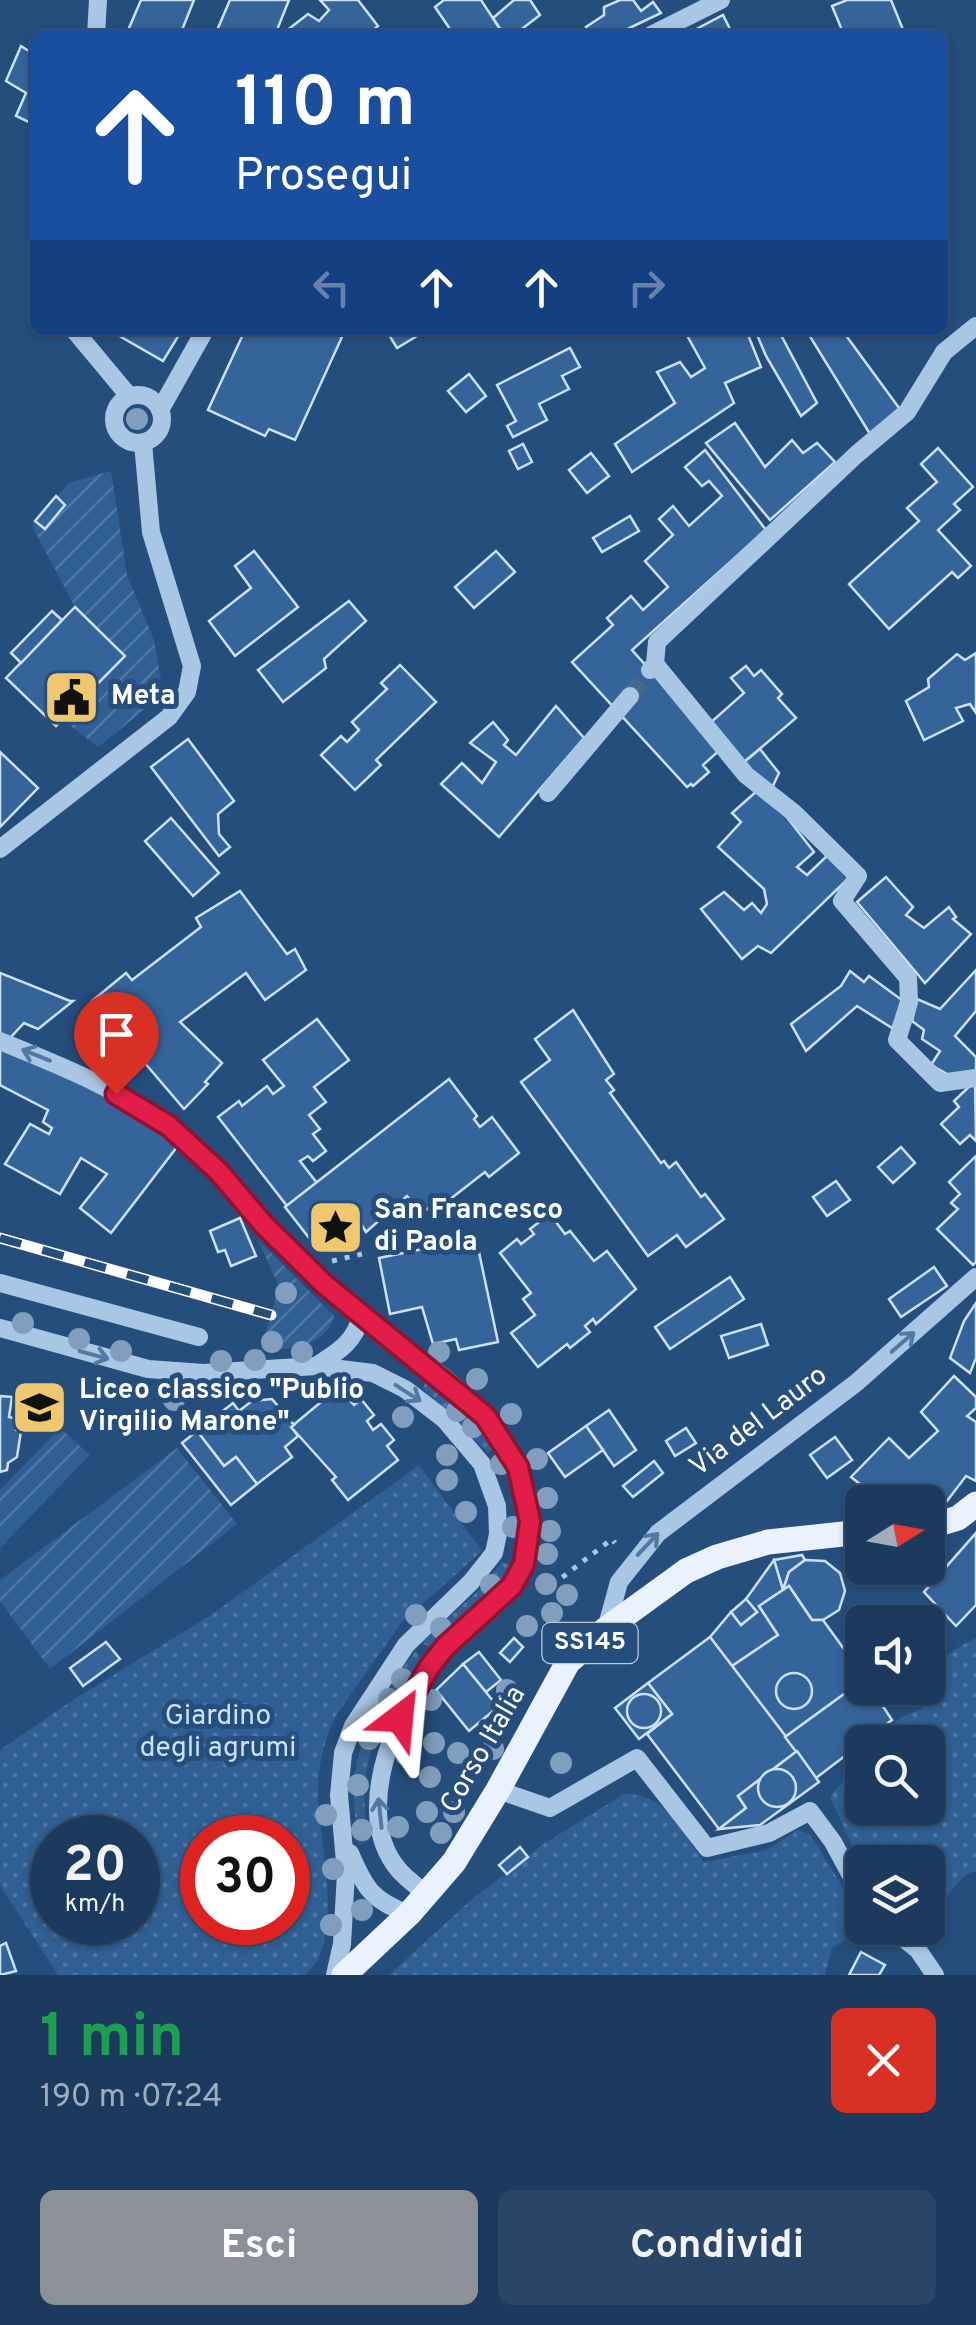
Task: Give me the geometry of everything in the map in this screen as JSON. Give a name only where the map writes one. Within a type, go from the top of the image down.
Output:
[{"type":"main road","points":[[945,1522],[958,1518],[976,1504]]},
{"type":"main road","name":"Corso Italia","points":[[344,1975],[408,1914],[454,1862],[568,1662],[606,1629],[686,1572],[717,1557],[768,1542],[845,1534]]},
{"type":"street","points":[[96,30],[98,0]]},
{"type":"street","points":[[681,29],[721,0]]},
{"type":"street","points":[[976,326],[944,352],[908,412],[857,454],[657,642],[653,667],[746,774],[794,812],[858,876],[842,901],[908,978],[909,1002],[897,1040],[940,1083],[976,1078]]},
{"type":"street","points":[[78,335],[129,396],[150,398],[160,410],[157,434],[144,442],[127,441],[114,422],[117,406],[129,396]]},
{"type":"street","points":[[160,410],[202,335]]},
{"type":"street","points":[[0,850],[169,717],[187,692],[190,652],[151,532],[144,442]]},
{"type":"street","points":[[548,793],[630,696]]},
{"type":"street","points":[[0,1041],[90,1077],[169,1126],[219,1172],[289,1250],[361,1316],[485,1416],[518,1467],[530,1521],[524,1564],[512,1586],[446,1646],[430,1666],[400,1718],[383,1764],[378,1796],[385,1843],[396,1867],[426,1894]]},
{"type":"street","name":"Via del Lauro","points":[[606,1629],[618,1582],[658,1533],[856,1383],[976,1277]]},
{"type":"street","points":[[0,1283],[199,1337]]},
{"type":"street","points":[[316,1366],[357,1333],[361,1316]]},
{"type":"street","points":[[0,1328],[86,1354],[179,1372],[316,1366],[372,1373],[405,1390],[444,1419],[482,1464],[494,1492],[497,1546],[484,1568],[406,1644],[353,1726],[340,1774],[344,1838],[342,1944],[334,1975]]},
{"type":"street","points":[[498,1790],[550,1808],[636,1758],[708,1848],[769,1833],[810,1811],[845,1864]]},
{"type":"street","points":[[344,1838],[361,1878],[382,1905],[408,1914]]},
{"type":"street","points":[[912,1945],[936,1975]]},
{"type":"path","points":[[330,1263],[362,1254]]},
{"type":"path","points":[[550,1580],[560,1578],[612,1539],[615,1543]]},
{"type":"green space","points":[[111,471],[127,575],[154,640],[161,680],[154,702],[98,747],[63,720],[124,656],[75,607],[32,526],[69,483]]},
{"type":"green space","points":[[258,1240],[334,1316],[330,1327],[314,1341],[260,1351],[279,1287]]},
{"type":"green space","points":[[425,1383],[430,1383],[477,1423],[497,1447],[488,1453],[423,1389]]},
{"type":"green space","points":[[60,1428],[90,1455],[0,1548],[0,1490]]},
{"type":"green space","points":[[177,1448],[237,1524],[50,1669],[0,1601],[0,1580]]},
{"type":"green space","name":"Giardino degli agrumi","points":[[419,1465],[482,1551],[401,1623],[331,1726],[320,1763],[318,1793],[328,1915],[318,1960],[305,1975],[58,1975],[39,1945],[160,1945],[160,1815],[30,1815],[30,1932],[0,1885],[0,1750],[211,1615]]},
{"type":"green space","points":[[502,1562],[512,1566],[487,1598],[431,1649],[422,1642],[479,1590]]},
{"type":"green space","points":[[976,1638],[976,1871],[962,1878],[945,1899],[945,1845],[852,1845],[830,1797],[845,1779],[845,1825],[945,1825],[945,1725],[892,1725],[922,1705],[945,1705],[945,1657]]},
{"type":"green space","points":[[415,1651],[423,1659],[393,1703],[373,1744],[365,1788],[369,1841],[359,1844],[354,1787],[363,1741],[384,1698]]},
{"type":"green space","points":[[624,1794],[639,1795],[662,1807],[704,1862],[767,1850],[797,1830],[810,1834],[845,1891],[845,1940],[832,1948],[825,1975],[389,1975],[470,1901],[542,1845]]},
{"type":"building","points":[[141,0],[194,0],[182,30],[128,30]]},
{"type":"building","points":[[230,0],[289,0],[277,30],[217,30]]},
{"type":"building","points":[[320,0],[358,0],[378,26],[373,30],[287,30],[308,14],[319,21],[329,10]]},
{"type":"building","points":[[444,0],[481,0],[501,30],[451,30],[435,7]]},
{"type":"building","points":[[514,0],[530,0],[540,15],[520,30],[501,30],[493,18]]},
{"type":"building","points":[[620,0],[633,0],[641,11],[653,2],[661,13],[625,30],[588,30],[586,27],[604,15],[604,7]]},
{"type":"building","points":[[847,0],[891,0],[903,30],[842,30],[832,6]]},
{"type":"building","points":[[723,15],[730,30],[695,30]]},
{"type":"building","points":[[21,46],[30,52],[30,123],[16,116],[26,93],[6,81]]},
{"type":"building","points":[[118,335],[179,335],[163,361]]},
{"type":"building","points":[[243,335],[342,337],[295,440],[269,429],[265,436],[208,410]]},
{"type":"building","points":[[389,335],[419,335],[397,348]]},
{"type":"building","points":[[687,335],[748,335],[761,367],[725,383],[734,403],[632,472],[615,444],[675,403],[657,372],[680,362],[691,377],[705,368]]},
{"type":"building","points":[[757,335],[781,335],[817,403],[801,416]]},
{"type":"building","points":[[809,335],[846,335],[902,412],[870,434]]},
{"type":"building","points":[[570,348],[580,367],[562,376],[569,389],[539,404],[547,420],[513,437],[507,426],[516,421],[497,385]]},
{"type":"building","points":[[469,374],[486,396],[466,412],[448,391]]},
{"type":"building","points":[[735,423],[765,467],[792,440],[803,453],[817,443],[835,462],[770,520],[706,443]]},
{"type":"building","points":[[523,444],[532,462],[518,469],[509,451]]},
{"type":"building","points":[[938,448],[973,487],[954,504],[960,510],[938,530],[971,566],[958,578],[952,572],[889,629],[849,584],[919,521],[907,508],[937,482],[921,464]]},
{"type":"building","points":[[705,450],[766,530],[632,650],[721,749],[703,765],[709,772],[687,787],[572,662],[613,625],[607,618],[631,596],[643,610],[668,587],[645,561],[673,535],[659,519],[673,506],[689,526],[722,496],[709,481],[702,486],[685,467]]},
{"type":"building","points":[[591,453],[609,476],[587,493],[569,470]]},
{"type":"building","points":[[56,496],[65,505],[45,529],[35,521]]},
{"type":"building","points":[[630,516],[639,531],[602,552],[593,538]]},
{"type":"building","points":[[254,551],[298,607],[235,656],[209,621],[251,588],[235,566]]},
{"type":"building","points":[[496,551],[515,572],[474,608],[455,587]]},
{"type":"building","points":[[349,601],[366,621],[324,659],[326,668],[283,702],[258,670]]},
{"type":"building","points":[[75,607],[125,656],[56,726],[6,678]]},
{"type":"building","points":[[52,611],[62,620],[21,663],[11,653]]},
{"type":"building","points":[[976,653],[976,713],[970,704],[956,708],[963,721],[924,740],[906,701],[929,687],[928,679],[957,654],[965,660]]},
{"type":"building","points":[[400,665],[436,702],[376,760],[381,765],[355,790],[321,755],[341,736],[347,742],[359,730],[352,722],[387,689],[381,683]]},
{"type":"building","points":[[746,666],[754,676],[761,670],[796,718],[743,763],[709,724],[744,693],[731,678]]},
{"type":"building","points":[[556,706],[584,738],[499,837],[441,784],[462,763],[482,783],[496,762],[470,743],[493,722],[508,740],[504,745],[516,755]]},
{"type":"building","points":[[188,739],[234,801],[218,814],[219,834],[230,847],[219,856],[151,767]]},
{"type":"building","points":[[760,749],[779,773],[772,788],[743,763]]},
{"type":"building","points":[[0,752],[38,788],[0,827]]},
{"type":"building","points":[[758,790],[786,816],[814,852],[797,867],[807,875],[830,853],[851,876],[771,953],[758,946],[742,959],[701,909],[724,892],[744,910],[752,903],[761,913],[767,904],[764,889],[718,847],[741,822],[732,813]]},
{"type":"building","points":[[171,818],[219,873],[193,896],[145,841]]},
{"type":"building","points":[[886,877],[913,907],[906,915],[924,928],[949,907],[956,917],[953,919],[971,934],[925,983],[857,902]]},
{"type":"building","points":[[240,891],[287,954],[295,949],[306,970],[265,1000],[246,973],[180,1022],[222,1063],[184,1109],[92,1001],[126,973],[132,980],[201,927],[196,918]]},
{"type":"building","points":[[976,970],[976,1011],[955,1036],[976,1057],[976,1073],[956,1079],[931,1065],[940,1051],[922,1039],[924,1030],[912,1021],[917,999],[940,1009]]},
{"type":"building","points":[[850,971],[864,982],[869,976],[906,1003],[892,1028],[857,1006],[806,1051],[791,1024],[841,986]]},
{"type":"building","points":[[0,973],[73,1001],[38,1029],[24,1023],[10,1038],[0,1034]]},
{"type":"building","points":[[573,1010],[614,1074],[606,1080],[614,1090],[610,1093],[661,1163],[664,1161],[669,1168],[676,1162],[701,1197],[705,1194],[724,1219],[686,1247],[677,1235],[648,1256],[521,1082],[550,1060],[535,1039]]},
{"type":"building","points":[[317,1019],[349,1060],[314,1087],[326,1102],[309,1115],[320,1129],[313,1134],[326,1151],[313,1161],[308,1156],[300,1161],[317,1183],[287,1206],[218,1117],[239,1101],[242,1106],[267,1086],[273,1094],[284,1086],[263,1060]]},
{"type":"building","points":[[0,1043],[92,1086],[180,1143],[111,1233],[80,1208],[107,1174],[81,1158],[60,1194],[5,1164],[30,1124],[49,1134],[52,1128],[43,1122],[48,1110],[0,1085]]},
{"type":"building","points":[[449,1079],[477,1116],[474,1119],[480,1127],[492,1117],[519,1153],[489,1177],[485,1172],[440,1207],[436,1202],[421,1214],[407,1196],[366,1232],[360,1222],[345,1234],[337,1224],[313,1243],[285,1207]]},
{"type":"building","points":[[975,1081],[976,1141],[970,1135],[960,1144],[941,1124],[959,1107],[954,1101]]},
{"type":"building","points":[[901,1147],[915,1163],[893,1183],[878,1167]]},
{"type":"building","points":[[976,1156],[973,1265],[937,1229],[958,1209],[951,1203],[960,1194],[949,1182]]},
{"type":"building","points":[[836,1181],[850,1200],[827,1216],[813,1197]]},
{"type":"building","points":[[550,1214],[594,1261],[607,1251],[636,1289],[596,1324],[593,1319],[585,1326],[590,1332],[570,1348],[567,1344],[538,1367],[511,1333],[535,1315],[523,1299],[531,1293],[500,1253],[517,1239],[521,1244],[534,1234],[530,1229]]},
{"type":"building","points":[[240,1218],[256,1256],[231,1266],[225,1250],[218,1252],[210,1231]]},
{"type":"building","points":[[476,1238],[498,1342],[459,1350],[456,1339],[433,1344],[422,1307],[390,1314],[379,1258]]},
{"type":"building","points":[[934,1267],[947,1286],[901,1317],[889,1299]]},
{"type":"building","points":[[730,1277],[744,1299],[670,1349],[655,1327]]},
{"type":"building","points":[[976,1303],[976,1358],[970,1373],[950,1358],[964,1321]]},
{"type":"building","points":[[761,1324],[768,1345],[729,1358],[721,1336]]},
{"type":"building","points":[[954,1376],[976,1397],[976,1408],[967,1416],[976,1422],[976,1481],[966,1476],[945,1504],[945,1485],[861,1485],[851,1477],[889,1438],[909,1458],[938,1431],[921,1412]]},
{"type":"building","points":[[0,1396],[12,1397],[9,1417],[14,1418],[16,1430],[21,1431],[17,1457],[8,1463],[7,1470],[0,1472]]},
{"type":"building","points":[[327,1397],[347,1397],[354,1405],[361,1399],[374,1415],[367,1421],[373,1430],[381,1424],[394,1440],[387,1446],[398,1460],[348,1500],[332,1480],[336,1477],[291,1427]]},
{"type":"building","points":[[272,1399],[294,1425],[291,1427],[298,1436],[285,1447],[292,1457],[257,1484],[236,1457],[224,1466],[197,1431],[233,1403],[239,1411],[252,1401]]},
{"type":"building","points":[[609,1410],[636,1450],[614,1466],[586,1426]]},
{"type":"building","points":[[586,1426],[603,1450],[565,1477],[548,1453]]},
{"type":"building","points":[[686,1428],[696,1443],[675,1456],[666,1441]]},
{"type":"building","points":[[197,1431],[224,1466],[236,1457],[257,1484],[231,1505],[182,1443]]},
{"type":"building","points":[[835,1437],[852,1460],[827,1478],[810,1455]]},
{"type":"building","points":[[654,1461],[663,1473],[633,1497],[623,1486]]},
{"type":"building","points":[[976,1533],[976,1605],[956,1626],[945,1614],[945,1605],[936,1605],[924,1592],[930,1585],[945,1585],[945,1568]]},
{"type":"building","points":[[802,1555],[805,1560],[789,1572],[783,1590],[774,1560]]},
{"type":"building","points":[[774,1560],[783,1590],[759,1606],[778,1635],[732,1666],[710,1637],[731,1612],[741,1625],[757,1612],[746,1599]]},
{"type":"building","points":[[805,1560],[825,1561],[840,1573],[845,1591],[839,1610],[823,1620],[812,1620],[789,1586],[783,1590],[789,1572]]},
{"type":"building","points":[[789,1586],[812,1620],[823,1620],[845,1650],[845,1693],[785,1737],[732,1666],[778,1635],[759,1606]]},
{"type":"building","points":[[746,1599],[757,1612],[741,1625],[731,1612]]},
{"type":"building","points":[[710,1637],[797,1751],[738,1796],[746,1808],[719,1829],[647,1734],[672,1714],[648,1683]]},
{"type":"building","points":[[514,1638],[523,1647],[510,1662],[500,1653]]},
{"type":"building","points":[[106,1642],[120,1659],[83,1686],[70,1668]]},
{"type":"building","points":[[479,1652],[501,1680],[486,1692],[463,1664]]},
{"type":"building","points":[[463,1664],[498,1707],[469,1731],[436,1690]]},
{"type":"building","points":[[794,1673],[807,1678],[812,1691],[807,1704],[794,1709],[781,1704],[776,1691],[781,1678]]},
{"type":"building","points":[[648,1683],[672,1714],[639,1739],[615,1708]]},
{"type":"building","points":[[845,1693],[845,1705],[882,1705],[892,1720],[885,1725],[845,1725],[845,1756],[816,1778],[785,1737]]},
{"type":"building","points":[[644,1694],[656,1699],[661,1711],[656,1723],[644,1728],[632,1723],[627,1711],[632,1699]]},
{"type":"building","points":[[797,1751],[819,1782],[760,1825],[719,1829],[746,1808],[738,1796]]},
{"type":"building","points":[[777,1769],[791,1774],[796,1788],[791,1802],[777,1807],[763,1802],[758,1788],[763,1774]]},
{"type":"building","points":[[520,1847],[528,1857],[507,1874],[499,1865]]},
{"type":"building","points":[[6,1943],[16,1971],[0,1975],[0,1946]]},
{"type":"building","points":[[861,1952],[885,1965],[879,1975],[849,1975]]},
{"type":"tunnel","points":[[630,696],[650,671]]},
{"type":"railway","points":[[0,1238],[271,1315]]},
{"type":"place","name":"Meta","points":[[72,697]]},
{"type":"place","name":"San Francesco di Paola","points":[[335,1227]]},
{"type":"place","name":"Liceo classico \"Publio Virgilio Marone\"","points":[[40,1407]]},
{"type":"route","points":[[116,1094],[169,1126],[219,1172],[264,1225],[324,1284],[463,1395],[485,1416],[518,1467],[530,1521],[524,1564],[512,1586],[446,1646],[418,1683],[400,1718]]}]
